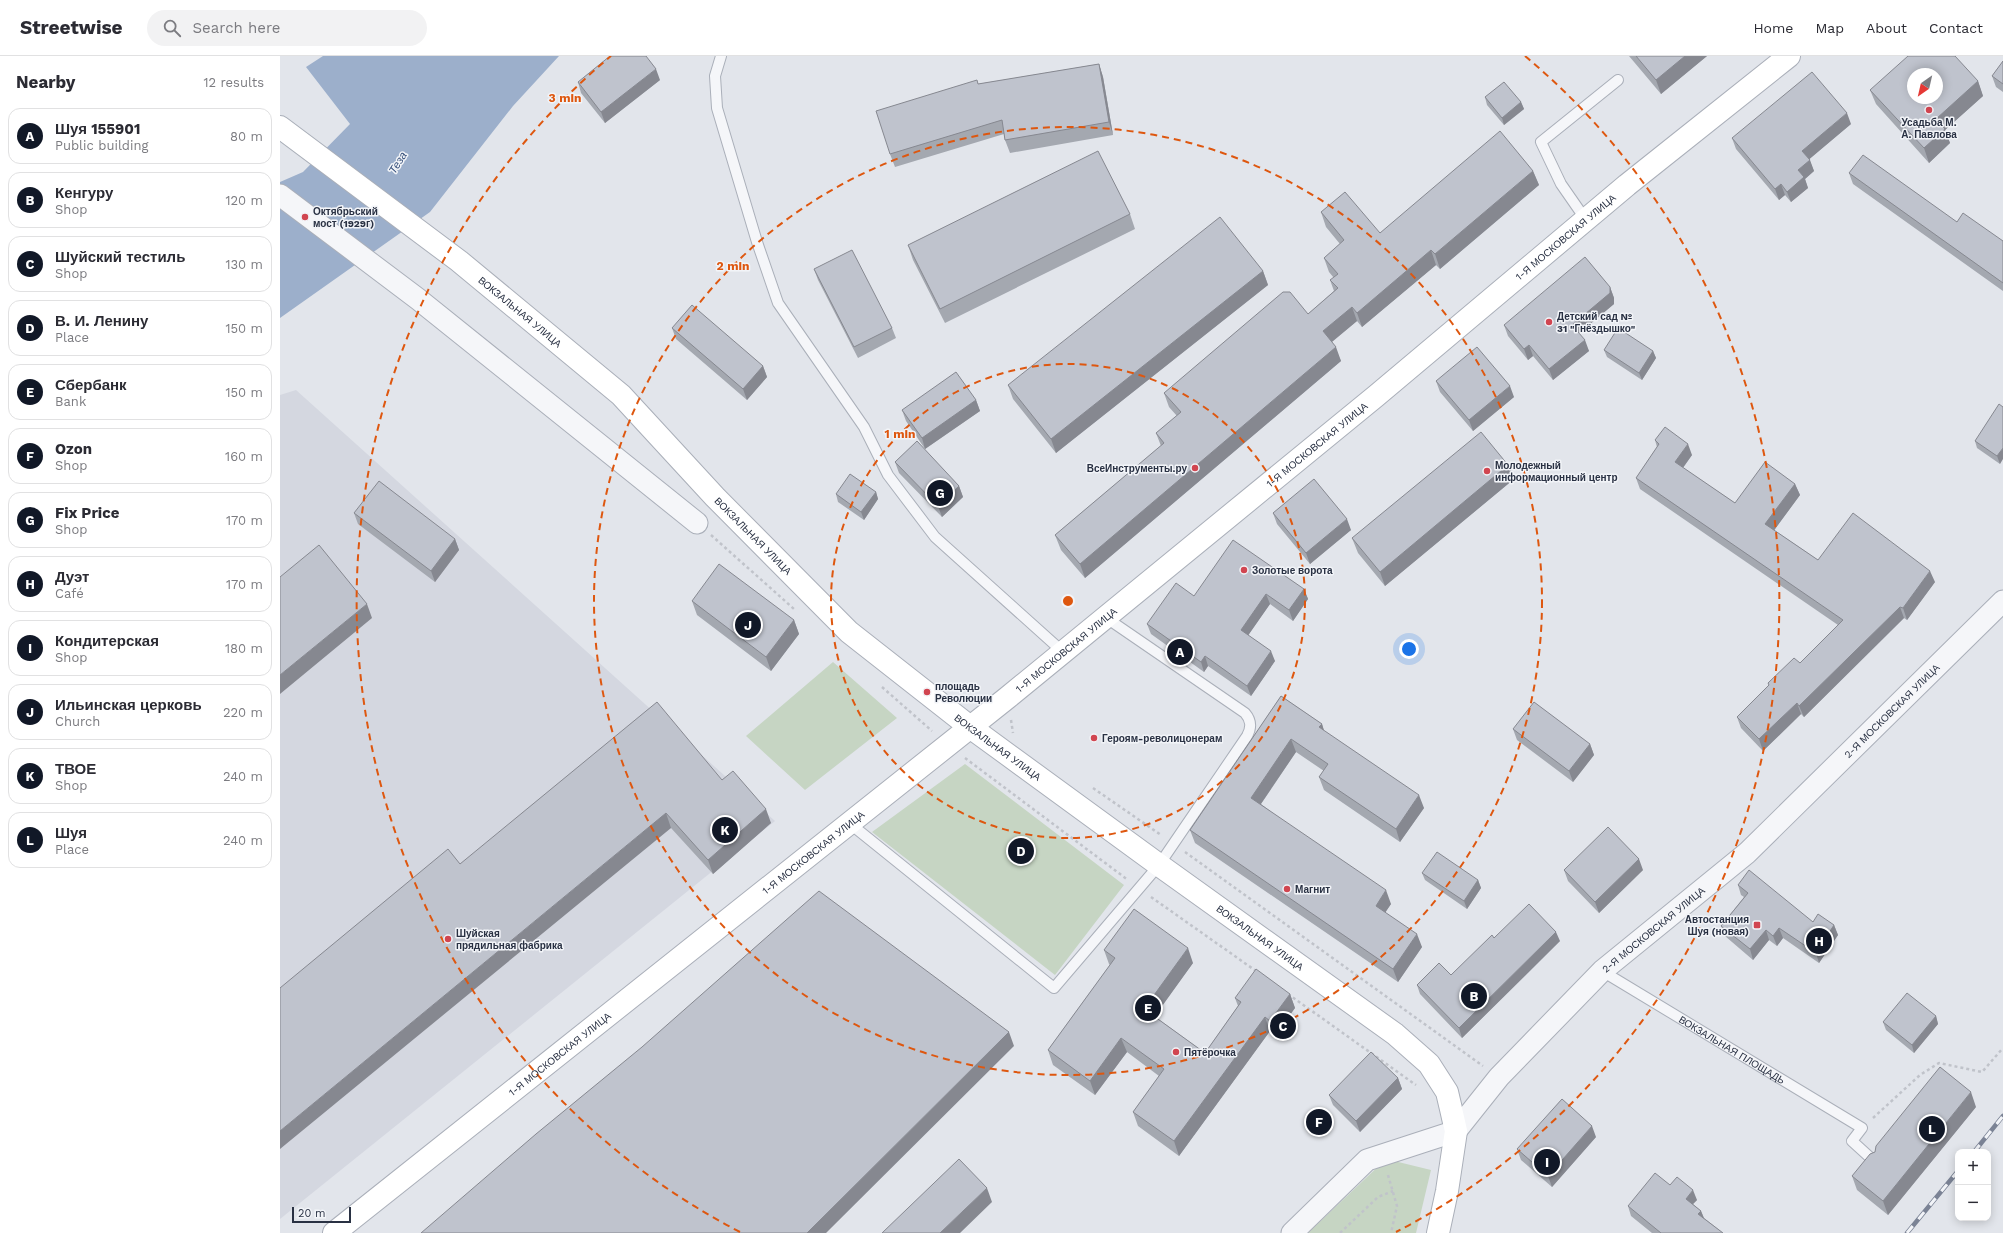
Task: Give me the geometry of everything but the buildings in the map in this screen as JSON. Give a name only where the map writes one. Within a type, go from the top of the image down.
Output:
[{"type":"main road","name":"1-Я МОСКОВСКАЯ УЛИЦА","points":[[334,1233],[848,822],[1007,698],[1376,396],[1586,220],[1789,56]]},
{"type":"main road","name":"ВОКЗАЛЬНАЯ УЛИЦА","points":[[280,127],[459,261],[621,395],[715,497],[849,632],[970,727],[1395,1034],[1429,1064],[1447,1092],[1456,1131]]},
{"type":"main road","points":[[1438,1233],[1450,1172],[1456,1131]]},
{"type":"street","points":[[280,195],[418,299],[697,522]]},
{"type":"street","name":"2-Я МОСКОВСКАЯ УЛИЦА","points":[[1456,1131],[1499,1077],[1602,971],[1747,853],[2003,601]]},
{"type":"street","points":[[1292,1233],[1367,1160],[1456,1131]]},
{"type":"lane","points":[[721,56],[715,76],[717,108],[757,242],[778,303],[864,427],[888,475],[935,537],[1063,652]]},
{"type":"lane","points":[[1586,220],[1561,184],[1541,142],[1618,80]]},
{"type":"lane","points":[[848,822],[1054,988],[1159,865],[1247,736],[1251,726],[1245,713],[1105,617]]},
{"type":"lane","name":"ВОКЗАЛЬНАЯ ПЛОЩАДЬ","points":[[1602,971],[1862,1128]]},
{"type":"lane","points":[[1862,1128],[1852,1141],[1876,1162]]},
{"type":"path","points":[[1007,698],[1014,734]]},
{"type":"path","points":[[948,745],[1139,888],[1262,976]]},
{"type":"path","points":[[1090,787],[1174,844],[1499,1077]]},
{"type":"path","points":[[1282,990],[1418,1086]]},
{"type":"path","points":[[1862,1128],[1920,1075],[1939,1063],[1982,1072],[2003,1048]]},
{"type":"path","points":[[1390,1152],[1388,1173],[1397,1206],[1391,1233]]},
{"type":"path","points":[[1340,1233],[1378,1197],[1393,1191]]},
{"type":"shaded area","name":"Шуйская прядильная фабрика","points":[[296,390],[775,821],[280,1219],[280,395]]},
{"type":"green space","points":[[833,662],[897,718],[805,790],[746,736]]},
{"type":"green space","points":[[965,764],[1124,885],[1055,975],[872,832]]},
{"type":"green space","points":[[1386,1159],[1431,1170],[1416,1233],[1308,1233]]},
{"type":"water","name":"Теза","points":[[323,56],[559,56],[513,106],[430,212],[280,318],[280,182],[303,172],[350,124],[306,67]]},
{"type":"railway","points":[[1976,1149],[2003,1116]]},
{"type":"railway","points":[[1907,1233],[1955,1175]]},
{"type":"place","name":"Усадьба М. А. Павлова","points":[[1929,110]]},
{"type":"place","name":"Октябрьский мост (1929г)","points":[[305,217]]},
{"type":"place","name":"Детский сад № 31 \"Гнёздышко\"","points":[[1549,322]]},
{"type":"place","name":"ВсеИнструменты.ру","points":[[1195,468]]},
{"type":"place","name":"Молодежный информационный центр","points":[[1487,471]]},
{"type":"place","name":"Fix Price","points":[[940,493]]},
{"type":"place","name":"Золотые ворота","points":[[1244,570]]},
{"type":"place","name":"Ильинская церковь","points":[[748,625]]},
{"type":"place","name":"Шуя 155901","points":[[1180,652]]},
{"type":"place","name":"площадь Революции","points":[[927,692]]},
{"type":"place","name":"Героям-револицонерам","points":[[1094,738]]},
{"type":"place","name":"ТВОЕ","points":[[725,830]]},
{"type":"place","name":"В. И. Ленину","points":[[1021,851]]},
{"type":"place","name":"Магнит","points":[[1287,889]]},
{"type":"place","name":"Автостанция Шуя (новая)","points":[[1757,925]]},
{"type":"place","name":"Шуйская прядильная фабрика","points":[[448,939]]},
{"type":"place","name":"Дуэт","points":[[1819,941]]},
{"type":"place","name":"Кенгуру","points":[[1474,996]]},
{"type":"place","name":"Сбербанк","points":[[1148,1008]]},
{"type":"place","name":"Шуйский тестиль","points":[[1283,1026]]},
{"type":"place","name":"Пятёрочка","points":[[1176,1052]]},
{"type":"place","name":"Ozon","points":[[1319,1122]]},
{"type":"place","name":"Шуя","points":[[1932,1129]]},
{"type":"place","name":"Кондитерская","points":[[1547,1162]]}]
